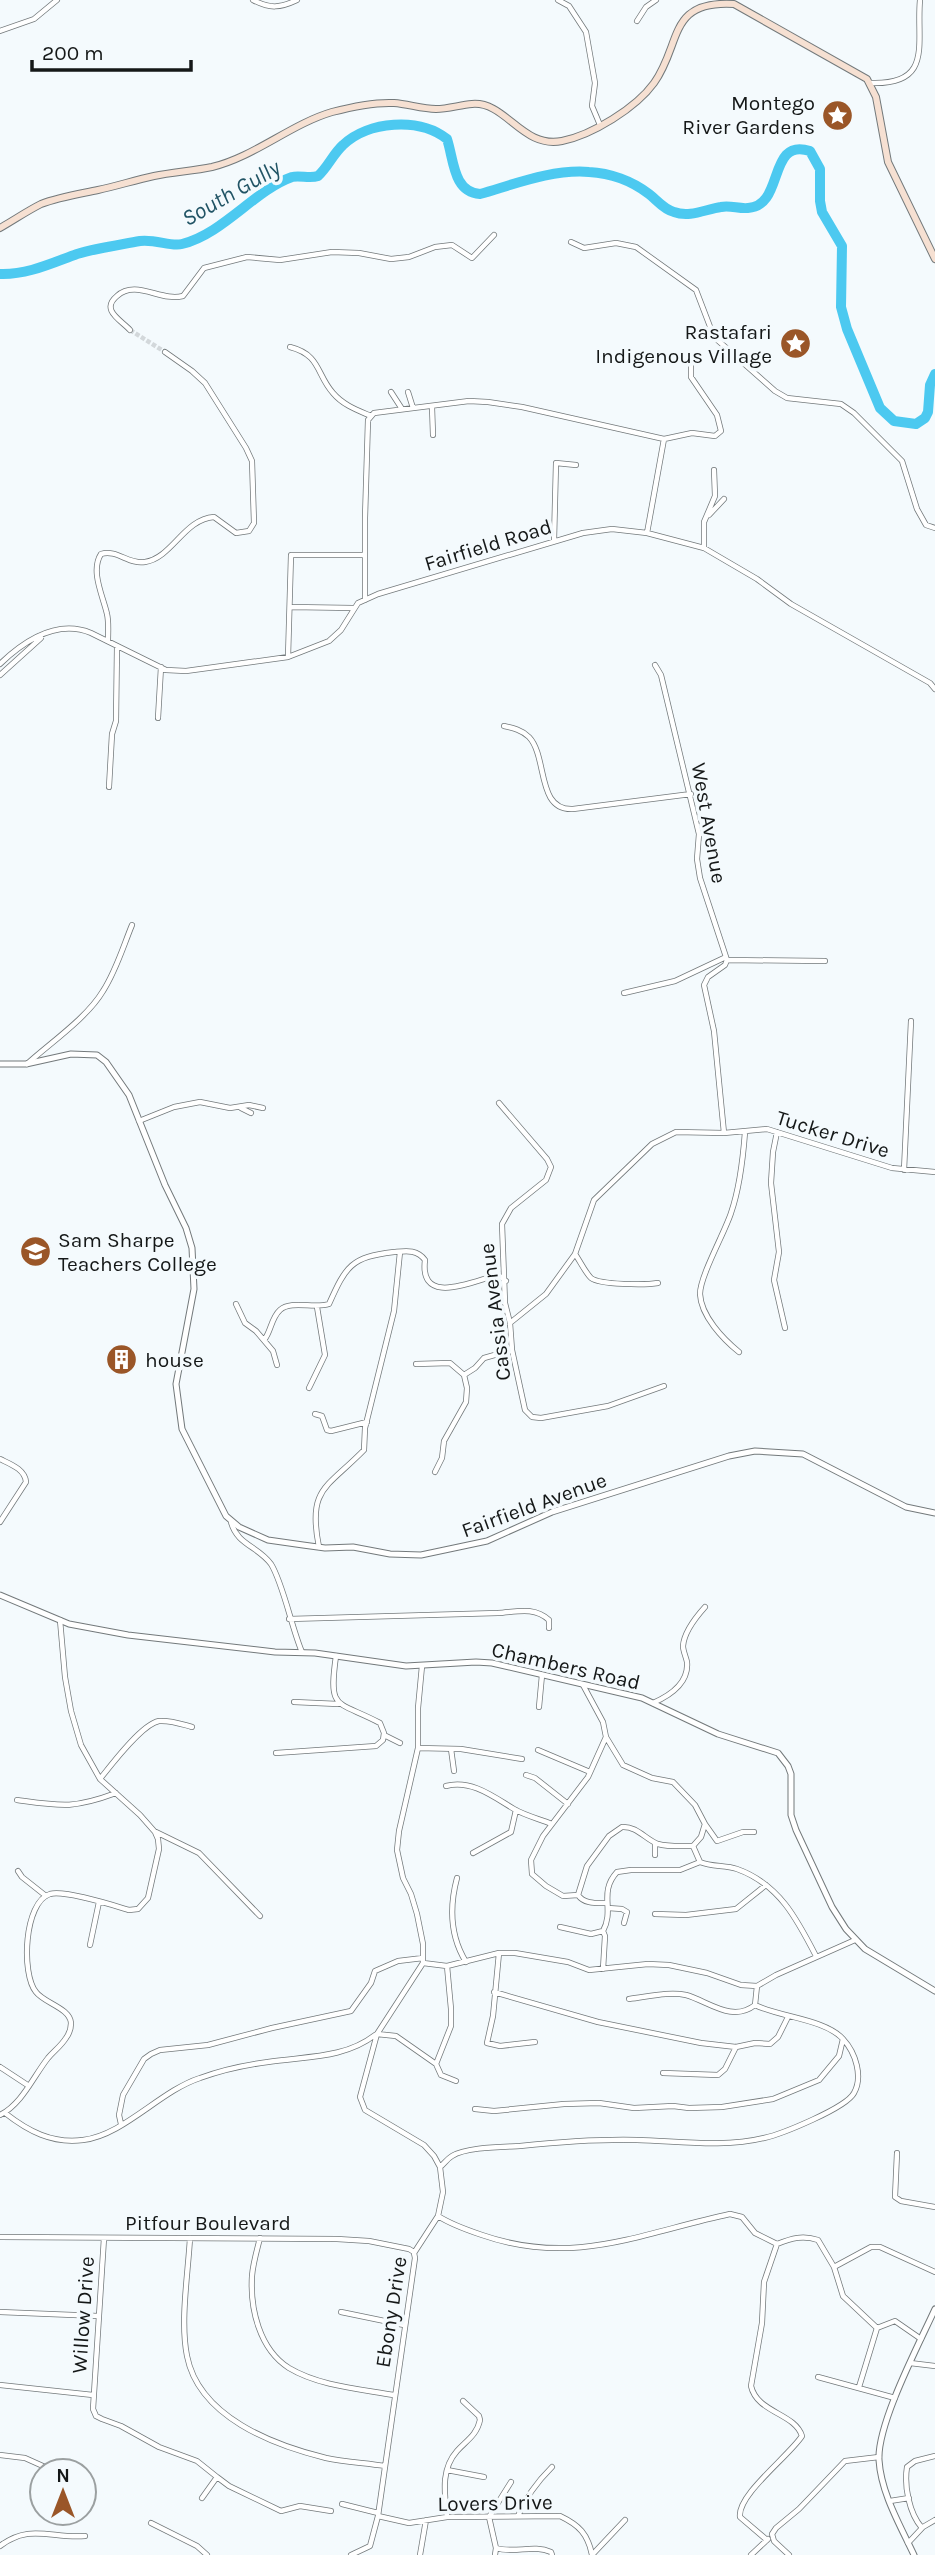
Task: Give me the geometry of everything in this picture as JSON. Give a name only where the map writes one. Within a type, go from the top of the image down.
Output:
[{"type":"main road","points":[[0,228],[40,205],[57,199],[231,161],[330,113],[375,103],[432,109],[480,104],[492,108],[531,137],[548,142],[563,141],[624,112],[654,83],[679,23],[700,6],[716,1],[734,4],[871,83],[888,162],[935,259]]},
{"type":"street","points":[[0,31],[34,19],[57,0]]},
{"type":"street","points":[[253,0],[266,6],[282,8],[297,0]]},
{"type":"street","points":[[558,0],[569,6],[586,32],[596,83],[592,106],[600,125]]},
{"type":"street","points":[[637,21],[646,7],[656,0]]},
{"type":"street","points":[[871,83],[886,84],[898,81],[911,74],[915,68],[920,51],[920,0]]},
{"type":"street","points":[[131,330],[116,318],[110,308],[111,300],[122,291],[139,289],[175,298],[183,296],[198,273],[217,264],[247,257],[280,260],[332,252],[359,253],[391,259],[452,245],[472,258],[494,235]]},
{"type":"street","points":[[571,242],[584,248],[616,243],[636,247],[696,290],[714,337],[780,395],[841,404],[854,414],[902,461],[917,509],[926,525],[935,528]]},
{"type":"street","points":[[290,347],[309,355],[315,361],[325,382],[344,404],[371,416]]},
{"type":"street","points":[[108,641],[108,617],[97,571],[101,554],[113,553],[144,563],[160,557],[176,540],[206,517],[214,517],[236,533],[249,531],[254,523],[251,461],[246,448],[205,383],[165,352]]},
{"type":"street","points":[[365,600],[368,420],[374,413],[469,401],[508,405],[664,439],[692,433],[715,436],[721,431],[717,415],[691,377],[691,360]]},
{"type":"street","points":[[408,392],[412,408]]},
{"type":"street","points":[[391,393],[402,410]]},
{"type":"street","points":[[432,407],[433,435]]},
{"type":"street","points":[[647,533],[664,439]]},
{"type":"street","points":[[554,541],[556,463],[576,465]]},
{"type":"street","points":[[704,548],[704,522],[715,496],[714,470]]},
{"type":"street","points":[[708,515],[724,499]]},
{"type":"street","name":"Fairfield Road","points":[[0,664],[29,639],[66,627],[79,628],[161,667],[186,671],[288,657],[329,641],[341,630],[353,608],[365,600],[597,530],[647,533],[704,548],[757,579],[791,604],[930,683],[935,689]]},
{"type":"street","points":[[288,657],[291,555],[364,555]]},
{"type":"street","points":[[291,607],[353,608]]},
{"type":"street","name":"Fairfield Road","points":[[0,675],[45,635]]},
{"type":"street","points":[[110,787],[112,734],[116,720],[117,646]]},
{"type":"street","name":"West Avenue","points":[[655,665],[661,675],[691,794],[700,837],[697,859],[700,878],[726,959]]},
{"type":"street","points":[[158,718],[161,667]]},
{"type":"street","points":[[504,726],[518,730],[530,738],[550,798],[559,807],[573,810],[691,794]]},
{"type":"street","points":[[26,1065],[90,1008],[102,993],[132,925]]},
{"type":"street","points":[[724,1133],[716,1040],[704,985],[708,977],[725,965],[726,959]]},
{"type":"street","points":[[624,993],[675,981],[726,959],[825,961]]},
{"type":"street","points":[[904,1170],[911,1021]]},
{"type":"street","points":[[0,1064],[26,1065],[71,1054],[97,1055],[106,1062],[129,1095],[192,1248],[194,1289],[176,1384],[182,1429],[231,1522],[234,1533],[256,1549],[271,1565],[302,1652]]},
{"type":"street","points":[[139,1121],[185,1104],[200,1102],[240,1108],[251,1113]]},
{"type":"street","name":"Cassia Avenue","points":[[499,1103],[547,1158],[551,1167],[546,1180],[505,1215],[502,1224],[505,1303],[525,1410],[528,1415],[537,1419],[608,1406],[664,1386]]},
{"type":"street","points":[[240,1108],[249,1105],[263,1108]]},
{"type":"street","name":"Tucker Drive","points":[[510,1323],[546,1294],[575,1254],[594,1200],[652,1144],[667,1135],[684,1130],[724,1133],[762,1129],[904,1170],[935,1172]]},
{"type":"street","points":[[739,1352],[712,1322],[703,1307],[700,1292],[731,1213],[744,1158],[745,1132]]},
{"type":"street","points":[[777,1132],[771,1184],[779,1252],[774,1280],[785,1328]]},
{"type":"street","points":[[264,1339],[281,1308],[329,1304],[341,1279],[362,1258],[400,1252],[420,1254],[425,1260],[424,1273],[427,1280],[439,1287],[466,1286],[498,1275],[506,1282]]},
{"type":"street","points":[[318,1547],[314,1521],[319,1494],[364,1450],[367,1422],[394,1311],[400,1252]]},
{"type":"street","points":[[575,1254],[595,1280],[658,1283]]},
{"type":"street","points":[[236,1304],[245,1323],[264,1339],[273,1351],[277,1365]]},
{"type":"street","points":[[309,1388],[325,1355],[317,1307]]},
{"type":"street","points":[[464,1375],[484,1358],[512,1350]]},
{"type":"street","points":[[416,1364],[446,1362],[464,1375],[467,1388],[466,1402],[444,1441],[442,1458],[435,1472]]},
{"type":"street","points":[[315,1414],[322,1416],[327,1430],[331,1432],[367,1422]]},
{"type":"street","name":"Fairfield Avenue","points":[[231,1522],[268,1540],[412,1555],[462,1548],[502,1536],[564,1508],[729,1456],[755,1451],[803,1454],[906,1507],[935,1513]]},
{"type":"street","points":[[0,1459],[21,1471],[26,1482],[0,1522]]},
{"type":"street","name":"Chambers Road","points":[[0,1595],[60,1620],[128,1635],[275,1652],[302,1652],[406,1667],[476,1662],[542,1675],[628,1694],[718,1734],[778,1753],[784,1759],[790,1774],[791,1815],[796,1830],[832,1907],[855,1940],[865,1949],[935,1991]]},
{"type":"street","points":[[653,1703],[673,1694],[686,1674],[687,1663],[683,1647],[687,1635],[705,1607]]},
{"type":"street","points":[[289,1619],[530,1610],[549,1620],[549,1628]]},
{"type":"street","points":[[60,1620],[65,1677],[81,1745],[100,1779],[155,1832],[159,1839],[159,1849],[146,1902],[134,1910],[61,1894],[46,1896],[36,1906],[27,1947],[27,1971],[34,1991],[43,2000],[64,2011],[70,2018],[71,2025],[65,2040],[29,2086],[2,2114],[27,2130],[55,2140],[84,2140],[121,2124],[197,2078],[268,2062],[341,2053],[384,2033],[396,2036],[430,2058],[441,2075],[456,2081]]},
{"type":"street","points":[[336,1656],[332,1684],[333,1697],[339,1704]]},
{"type":"street","points":[[422,1666],[418,1748],[398,1831],[397,1850],[403,1878],[417,1914],[423,1944],[423,1961],[377,2034],[360,2097],[362,2106],[424,2145],[440,2167],[453,2155],[481,2149],[579,2140],[738,2142],[765,2138],[796,2128],[854,2095],[859,2074],[851,2050],[843,2038],[825,2028],[755,2005]]},
{"type":"street","points":[[539,1707],[542,1675]]},
{"type":"street","points":[[583,1685],[603,1722],[606,1737],[622,1765],[652,1778],[673,1782],[695,1805],[717,1841],[743,1832],[754,1832]]},
{"type":"street","points":[[276,1754],[362,1749],[376,1746],[383,1740],[380,1723],[339,1704],[293,1702]]},
{"type":"street","points":[[100,1779],[135,1738],[156,1721],[173,1721],[192,1727]]},
{"type":"street","points":[[384,1735],[400,1743]]},
{"type":"street","points":[[578,1895],[558,1894],[533,1874],[531,1860],[552,1824],[590,1772],[606,1737]]},
{"type":"street","points":[[418,1748],[451,1749],[522,1759]]},
{"type":"street","points":[[451,1749],[454,1771]]},
{"type":"street","points":[[538,1750],[590,1772]]},
{"type":"street","points":[[526,1776],[535,1778],[568,1804]]},
{"type":"street","points":[[446,1786],[470,1786],[502,1800],[516,1810],[552,1824]]},
{"type":"street","points":[[17,1800],[70,1806],[87,1804],[117,1793]]},
{"type":"street","points":[[473,1853],[511,1832],[516,1810]]},
{"type":"street","points":[[693,1846],[701,1837],[705,1824]]},
{"type":"street","points":[[578,1895],[587,1866],[617,1830],[629,1826],[655,1843],[693,1846]]},
{"type":"street","points":[[155,1832],[199,1853],[260,1916]]},
{"type":"street","points":[[655,1843],[655,1855]]},
{"type":"street","points":[[693,1846],[700,1862],[734,1868],[759,1879],[777,1893],[793,1912],[816,1956]]},
{"type":"street","points":[[603,1969],[607,1887],[617,1872],[680,1870],[700,1862]]},
{"type":"street","points":[[18,1871],[27,1882],[46,1896]]},
{"type":"street","points":[[457,1878],[452,1897],[452,1924],[458,1949],[466,1962]]},
{"type":"street","points":[[654,1914],[686,1915],[736,1909],[766,1885]]},
{"type":"street","points":[[578,1895],[587,1902],[627,1912],[624,1923]]},
{"type":"street","points":[[90,1945],[99,1902]]},
{"type":"street","points":[[559,1927],[586,1934],[603,1931]]},
{"type":"street","points":[[121,2124],[118,2115],[123,2095],[144,2059],[151,2054],[160,2050],[208,2045],[351,2011],[361,2000],[375,1971],[398,1961],[423,1961],[447,1966],[499,1953],[515,1953],[568,1962],[589,1970],[648,1964],[669,1965],[707,1973],[741,1985],[757,1986],[855,1940]]},
{"type":"street","points":[[499,1953],[493,2016],[487,2042],[500,2046],[535,2042]]},
{"type":"street","points":[[436,2064],[451,2025],[447,1966]]},
{"type":"street","points":[[629,1999],[686,1995],[716,2009],[733,2012],[749,2010],[755,2005],[757,1986]]},
{"type":"street","points":[[494,1992],[598,2022],[736,2047],[755,2043],[771,2044],[778,2037],[788,2017]]},
{"type":"street","points":[[475,2109],[494,2111],[599,2103],[635,2108],[722,2107],[773,2099],[818,2080],[839,2056],[843,2038]]},
{"type":"street","points":[[663,2074],[718,2076],[725,2069],[736,2047]]},
{"type":"street","points":[[0,2067],[29,2086]]},
{"type":"street","points":[[897,2153],[895,2197],[901,2201],[935,2207]]},
{"type":"street","name":"Ebony Drive","points":[[368,2555],[378,2515],[414,2253],[438,2216],[443,2192],[440,2167]]},
{"type":"street","points":[[438,2216],[448,2223],[505,2243],[527,2248],[557,2249],[594,2247],[730,2214],[742,2217],[755,2233],[777,2244],[794,2238],[818,2240],[834,2267],[843,2296],[877,2328]]},
{"type":"street","name":"Pitfour Boulevard","points":[[0,2237],[358,2240],[409,2249],[414,2253]]},
{"type":"street","name":"Willow Drive","points":[[93,2395],[104,2238]]},
{"type":"street","points":[[190,2238],[187,2356],[197,2382],[219,2410],[268,2439],[327,2458],[385,2466]]},
{"type":"street","points":[[260,2238],[252,2275],[253,2306],[261,2337],[273,2353],[288,2367],[312,2378],[394,2395]]},
{"type":"street","points":[[766,2540],[740,2517],[741,2508],[750,2493],[802,2436],[801,2431],[793,2424],[760,2403],[751,2386],[762,2323],[764,2282],[777,2244]]},
{"type":"street","points":[[834,2267],[872,2246],[880,2247],[935,2272]]},
{"type":"street","points":[[914,2555],[882,2480],[879,2458],[881,2439],[896,2398],[935,2309]]},
{"type":"street","points":[[0,2312],[98,2316]]},
{"type":"street","points":[[341,2312],[404,2325]]},
{"type":"street","points":[[877,2328],[895,2321],[921,2339]]},
{"type":"street","points":[[859,2387],[877,2328]]},
{"type":"street","points":[[910,2363],[935,2367]]},
{"type":"street","points":[[818,2377],[896,2398]]},
{"type":"street","points":[[0,2385],[93,2395],[96,2416],[159,2447],[197,2461],[229,2486],[281,2511],[300,2506],[331,2511]]},
{"type":"street","points":[[447,2517],[444,2485],[447,2470],[455,2452],[469,2441],[480,2424],[479,2416],[463,2401]]},
{"type":"street","points":[[0,2455],[28,2459]]},
{"type":"street","points":[[922,2528],[917,2522],[909,2498],[907,2467],[915,2461],[935,2456]]},
{"type":"street","points":[[751,2555],[845,2461],[879,2458]]},
{"type":"street","points":[[518,2516],[524,2500],[535,2484],[552,2467]]},
{"type":"street","points":[[447,2470],[484,2477]]},
{"type":"street","points":[[202,2498],[217,2477]]},
{"type":"street","points":[[495,2555],[489,2517],[511,2482]]},
{"type":"street","points":[[890,2501],[909,2498]]},
{"type":"street","name":"Lovers Drive","points":[[342,2504],[399,2522],[447,2517],[561,2516],[585,2533],[592,2555]]},
{"type":"street","points":[[420,2555],[426,2520]]},
{"type":"street","points":[[592,2555],[625,2520]]},
{"type":"street","points":[[908,2543],[922,2528],[935,2520]]},
{"type":"street","points":[[151,2523],[197,2546],[207,2555]]},
{"type":"street","points":[[0,2546],[19,2535],[36,2532],[85,2536]]},
{"type":"street","points":[[772,2534],[776,2544],[789,2555]]},
{"type":"street","points":[[351,2555],[370,2546]]},
{"type":"street","points":[[496,2548],[506,2551],[542,2547],[552,2555]]},
{"type":"waterway","name":"South Gully","points":[[0,274],[30,270],[85,252],[140,241],[178,245],[197,239],[278,183],[292,177],[318,176],[336,152],[353,137],[380,127],[422,127],[447,139],[456,174],[464,188],[471,192],[480,194],[534,178],[562,173],[597,173],[628,182],[642,189],[667,209],[680,214],[724,207],[748,208],[760,204],[773,185],[781,162],[787,154],[797,149],[810,151],[820,169],[822,212],[842,246],[841,307],[847,329],[880,408],[894,421],[916,424],[925,418],[928,412],[930,385],[935,374]]},
{"type":"tunnel","points":[[130,330],[165,352]]},
{"type":"place","name":"Montego River Gardens","points":[[838,115]]},
{"type":"place","name":"Rastafari Indigenous Village","points":[[795,344]]},
{"type":"place","name":"Sam Sharpe Teachers College","points":[[35,1252]]},
{"type":"place","name":"house","points":[[122,1360]]}]
